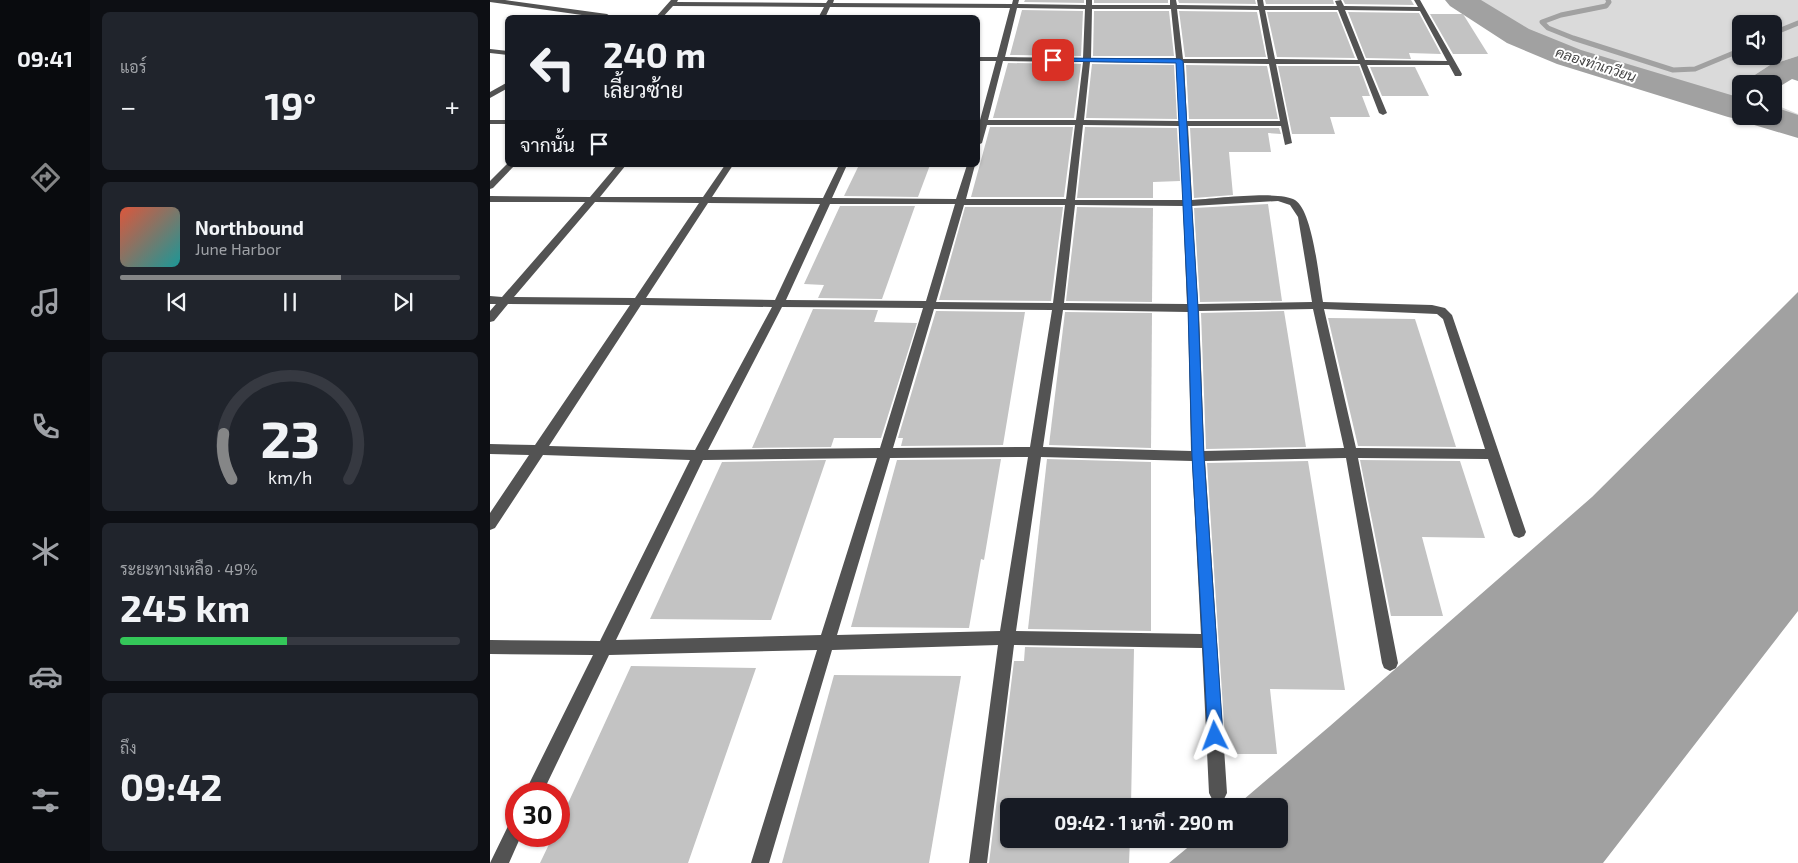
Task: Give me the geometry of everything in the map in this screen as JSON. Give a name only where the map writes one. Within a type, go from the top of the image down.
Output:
[{"type":"street","points":[[490,0],[600,15]]},
{"type":"street","points":[[1338,0],[1383,112]]},
{"type":"street","points":[[1417,0],[1458,74]]},
{"type":"street","points":[[661,15],[673,2],[751,6],[830,3],[920,6],[1261,4],[1341,8],[1422,9]]},
{"type":"street","points":[[823,15],[830,3]]},
{"type":"street","points":[[1016,4],[1001,60],[981,122],[1283,124]]},
{"type":"street","points":[[978,863],[1007,638],[1058,306],[1087,60],[1088,4]]},
{"type":"street","points":[[1174,4],[1180,61],[1193,308],[1198,456],[1218,793]]},
{"type":"street","points":[[1261,4],[1288,143]]},
{"type":"street","points":[[490,51],[505,53]]},
{"type":"street","points":[[980,59],[1452,63]]},
{"type":"street","points":[[490,96],[505,86]]},
{"type":"street","points":[[490,122],[505,122]]},
{"type":"street","points":[[490,186],[509,167]]},
{"type":"street","points":[[490,318],[620,167]]},
{"type":"street","points":[[490,524],[728,167]]},
{"type":"street","points":[[539,782],[699,454],[779,303],[842,167]]},
{"type":"street","points":[[760,863],[826,641],[931,305],[970,167]]},
{"type":"street","points":[[490,199],[1187,203],[1289,199],[1298,205],[1303,216],[1318,305],[1350,453],[1390,663]]},
{"type":"street","points":[[490,300],[1193,308],[1318,305],[1422,308],[1441,311],[1448,318],[1519,532]]},
{"type":"street","points":[[490,449],[699,454],[1036,452],[1198,456],[1350,453],[1493,454]]},
{"type":"street","points":[[490,647],[605,648],[826,641],[1007,638],[1210,641]]},
{"type":"street","points":[[499,863],[507,847]]},
{"type":"shaded area","points":[[1470,0],[1798,0],[1798,56],[1782,61],[1782,15],[1732,15],[1732,65],[1770,65],[1755,75],[1732,75],[1732,103],[1697,92],[1685,85],[1547,44],[1514,28]]},
{"type":"shaded area","points":[[1798,56],[1798,81],[1792,79],[1782,85],[1782,75],[1755,75],[1770,65],[1782,65],[1782,61]]},
{"type":"shaded area","points":[[1782,107],[1798,114],[1798,125],[1782,119]]},
{"type":"shaded area","points":[[1798,292],[1798,611],[1603,863],[1169,863],[1187,848],[1288,848],[1288,798],[1245,798],[1592,497]]},
{"type":"building","points":[[1025,0],[1084,0],[1084,3],[1024,2]]},
{"type":"building","points":[[1094,0],[1168,0],[1168,3],[1094,3]]},
{"type":"building","points":[[1178,0],[1255,0],[1256,4],[1179,3]]},
{"type":"building","points":[[1265,0],[1333,0],[1334,4],[1266,4]]},
{"type":"building","points":[[1343,0],[1411,0],[1414,5],[1345,4]]},
{"type":"building","points":[[1022,10],[1083,11],[1081,56],[1010,55]]},
{"type":"building","points":[[1094,11],[1169,11],[1174,56],[1093,56]]},
{"type":"building","points":[[1179,11],[1257,12],[1266,57],[1185,57]]},
{"type":"building","points":[[1267,12],[1337,12],[1355,58],[1277,57]]},
{"type":"building","points":[[1348,12],[1419,13],[1441,54],[1409,53],[1411,59],[1366,58]]},
{"type":"building","points":[[1430,14],[1463,14],[1488,54],[1453,54]]},
{"type":"building","points":[[1008,63],[1081,64],[1074,118],[993,118]]},
{"type":"building","points":[[1092,64],[1174,65],[1177,119],[1086,118]]},
{"type":"building","points":[[1186,65],[1267,66],[1278,119],[1189,119]]},
{"type":"building","points":[[1278,66],[1359,66],[1370,96],[1362,96],[1370,117],[1330,117],[1335,134],[1292,134]]},
{"type":"building","points":[[1370,67],[1415,67],[1429,96],[1382,96]]},
{"type":"building","points":[[990,127],[1073,127],[1064,197],[971,197]]},
{"type":"building","points":[[1085,127],[1177,128],[1180,181],[1153,182],[1153,198],[1077,198]]},
{"type":"building","points":[[1190,128],[1279,128],[1281,134],[1268,133],[1271,152],[1229,152],[1233,195],[1194,198]]},
{"type":"building","points":[[858,167],[929,167],[918,197],[844,196]]},
{"type":"building","points":[[1268,204],[1282,301],[1200,302],[1194,208]]},
{"type":"building","points":[[840,206],[915,206],[882,299],[818,298],[824,285],[804,284]]},
{"type":"building","points":[[965,207],[1063,207],[1051,301],[939,300]]},
{"type":"building","points":[[1077,207],[1153,208],[1152,302],[1066,301]]},
{"type":"building","points":[[813,309],[878,310],[874,322],[917,323],[881,438],[834,438],[831,447],[752,448]]},
{"type":"building","points":[[936,311],[1025,312],[1003,445],[901,446],[903,438],[898,438]]},
{"type":"building","points":[[1284,311],[1306,447],[1206,449],[1201,313]]},
{"type":"building","points":[[1065,312],[1152,313],[1151,448],[1049,445]]},
{"type":"building","points":[[1328,318],[1415,319],[1456,447],[1358,446]]},
{"type":"building","points":[[1001,459],[984,560],[981,559],[969,628],[851,627],[897,460]]},
{"type":"building","points":[[1047,459],[1151,462],[1151,631],[1028,629]]},
{"type":"building","points":[[826,460],[771,620],[650,619],[722,462]]},
{"type":"building","points":[[1360,460],[1460,461],[1485,538],[1422,537],[1443,616],[1391,616]]},
{"type":"building","points":[[1308,461],[1345,690],[1270,689],[1277,754],[1226,754],[1207,463]]},
{"type":"building","points":[[1025,647],[1134,649],[1131,798],[1000,798],[1000,848],[1130,848],[1129,863],[989,863],[1014,661],[1024,661]]},
{"type":"building","points":[[631,666],[756,668],[688,863],[540,863],[548,847],[570,847],[570,799]]},
{"type":"building","points":[[834,675],[961,676],[929,863],[782,863]]},
{"type":"waterway","name":"คลองท่าเกวียน","points":[[1460,0],[1518,36],[1569,57],[1732,106]]},
{"type":"waterway","points":[[1608,0],[1609,2],[1606,6],[1561,15],[1542,22],[1548,28],[1573,38],[1673,70],[1695,69],[1732,54]]},
{"type":"waterway","points":[[1782,30],[1798,23]]},
{"type":"waterway","name":"คลองท่าเกวียน","points":[[1782,122],[1798,127]]},
{"type":"route","points":[[1053,60],[1180,61],[1193,308],[1198,456],[1215,736]]}]
